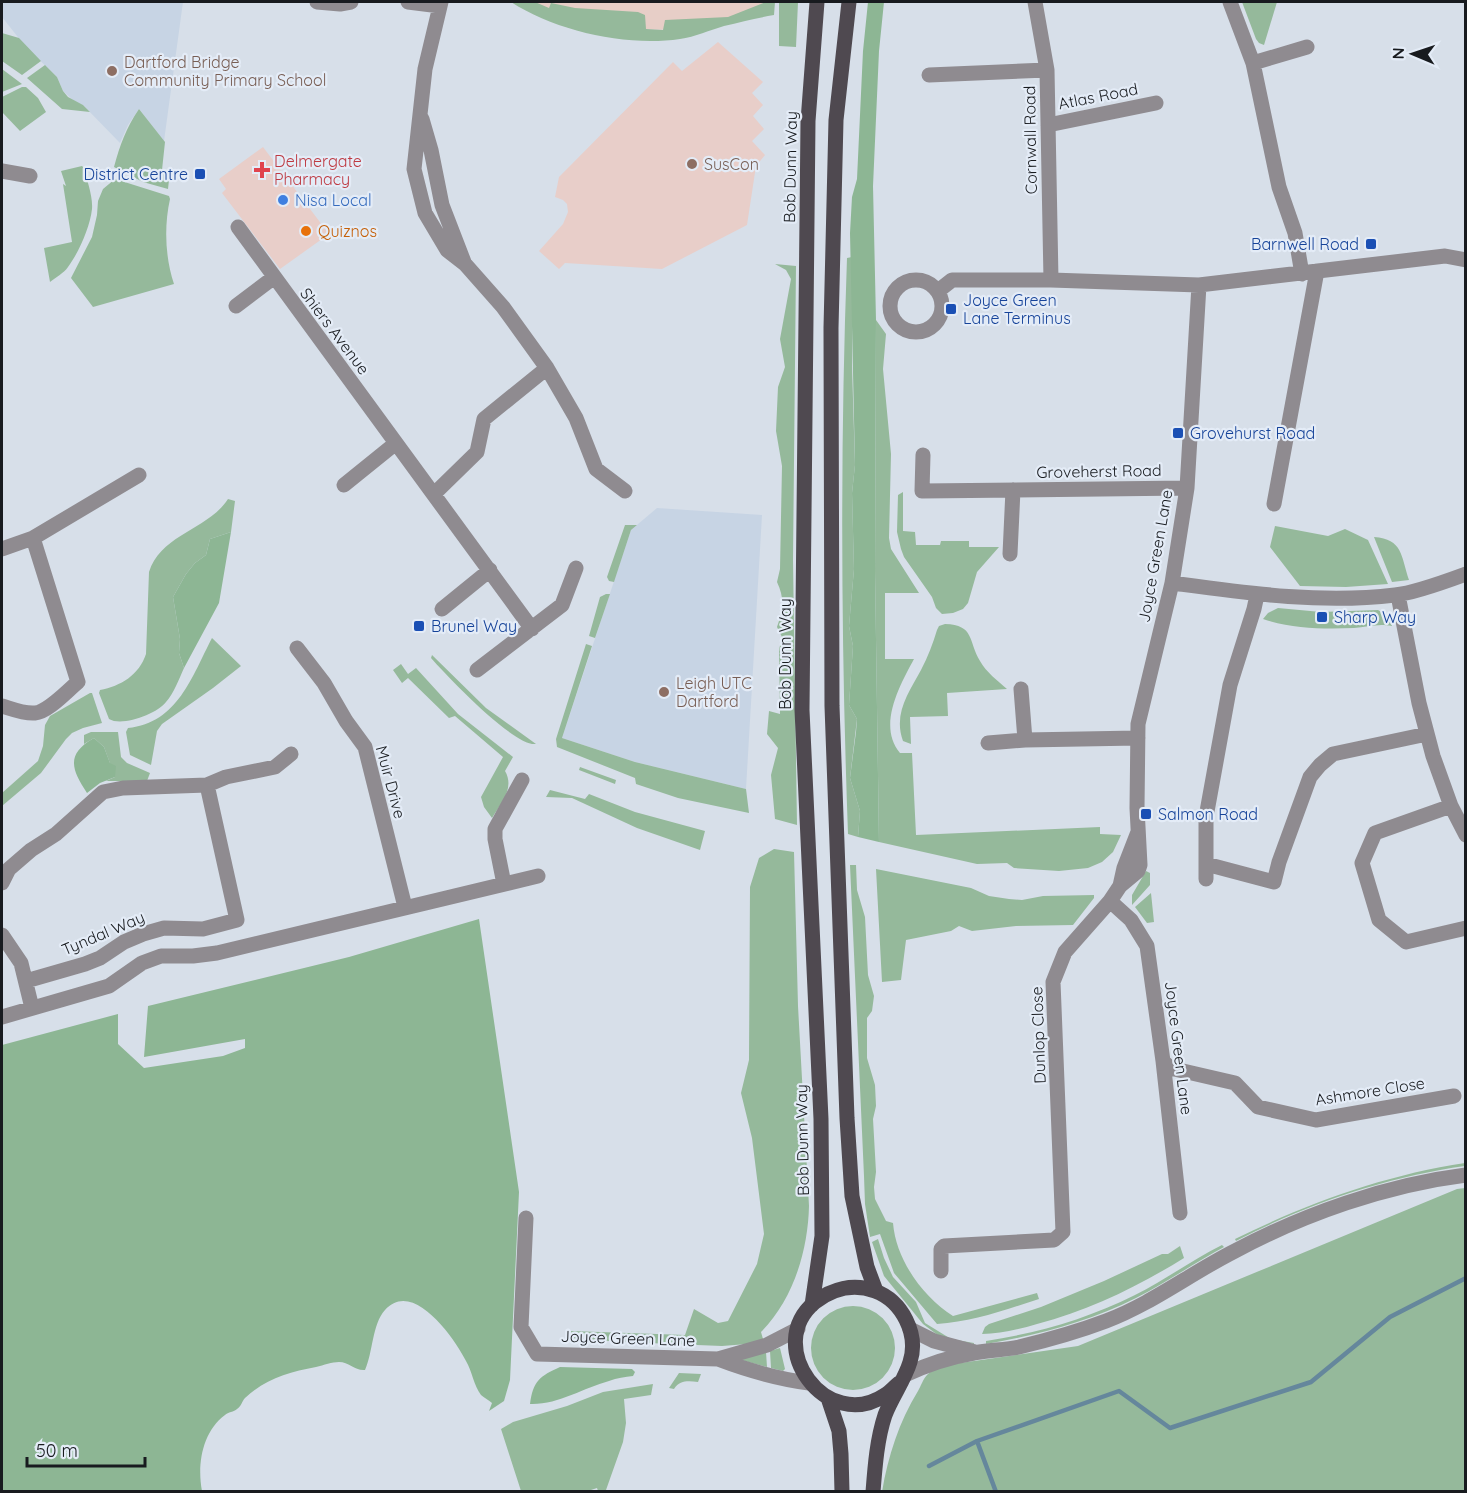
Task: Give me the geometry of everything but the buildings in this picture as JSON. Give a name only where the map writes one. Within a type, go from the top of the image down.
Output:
[{"type":"main road","name":"Bob Dunn Way","points":[[812,1305],[822,1236],[820,1119],[802,698],[808,132],[817,2]]},
{"type":"main road","points":[[849,2],[836,120],[833,259],[832,706],[847,1118],[852,1196],[867,1267],[876,1291]]},
{"type":"main road","points":[[873,1491],[877,1452],[885,1416],[911,1360],[913,1344],[910,1329],[905,1317],[887,1297],[876,1291],[859,1287],[842,1288],[825,1294],[803,1316],[798,1329],[796,1348],[800,1367],[809,1383],[828,1398],[847,1404],[866,1403],[884,1396],[902,1379]]},
{"type":"main road","points":[[828,1398],[839,1431],[842,1454],[842,1491]]},
{"type":"street","points":[[317,2],[340,4],[351,2]]},
{"type":"street","points":[[408,2],[441,4],[426,69],[420,113],[431,150],[442,205],[465,264],[503,307],[547,368],[576,418],[596,469],[626,490]]},
{"type":"street","name":"Cornwall Road","points":[[1035,2],[1047,70],[1051,280]]},
{"type":"street","points":[[1230,2],[1253,63],[1277,176],[1309,272],[1274,504]]},
{"type":"street","points":[[1253,63],[1307,47]]},
{"type":"street","points":[[928,75],[1047,70]]},
{"type":"street","name":"Atlas Road","points":[[1048,125],[1156,103]]},
{"type":"street","points":[[2,171],[30,176]]},
{"type":"street","name":"Shiers Avenue","points":[[238,227],[273,278],[532,628]]},
{"type":"street","points":[[938,291],[952,280],[1051,280],[1199,285],[1445,256],[1466,260]]},
{"type":"street","points":[[236,306],[273,278]]},
{"type":"street","name":"Joyce Green Lane","points":[[1120,886],[1138,871],[1140,865],[1138,738],[1141,709],[1172,583],[1187,488],[1199,285]]},
{"type":"street","points":[[434,494],[477,452],[484,420],[547,368]]},
{"type":"street","points":[[344,485],[396,442]]},
{"type":"street","name":"Groveherst Road","points":[[923,455],[922,490],[1187,488]]},
{"type":"street","points":[[2,549],[33,538],[139,476]]},
{"type":"street","points":[[1010,554],[1013,490]]},
{"type":"street","points":[[2,706],[25,713],[43,711],[78,682],[33,538]]},
{"type":"street","points":[[477,670],[562,605],[576,568]]},
{"type":"street","points":[[442,609],[489,570]]},
{"type":"street","points":[[1172,583],[1257,595],[1324,600],[1398,595],[1466,573]]},
{"type":"street","points":[[1257,595],[1230,685],[1206,817],[1206,871],[1274,882],[1279,862],[1311,777],[1320,765],[1333,754],[1427,734]]},
{"type":"street","points":[[1398,595],[1432,756],[1451,806],[1466,835]]},
{"type":"street","name":"Muir Drive","points":[[297,648],[324,683],[346,721],[365,747],[405,907]]},
{"type":"street","points":[[1021,689],[1025,740]]},
{"type":"street","points":[[988,743],[1138,738]]},
{"type":"street","points":[[2,883],[9,869],[31,850],[56,834],[103,792],[132,788],[207,785],[226,777],[275,767],[291,754]]},
{"type":"street","points":[[504,884],[495,830],[497,822],[522,780]]},
{"type":"street","name":"Tyndal Way","points":[[26,981],[85,964],[124,942],[153,931],[164,928],[203,929],[237,920],[207,785]]},
{"type":"street","points":[[1451,806],[1375,833],[1362,863],[1379,920],[1406,942],[1466,928]]},
{"type":"street","points":[[2,1017],[109,986],[142,963],[161,956],[217,953],[538,876]]},
{"type":"street","name":"Dunlop Close","points":[[942,1271],[941,1249],[944,1246],[1054,1240],[1063,1232],[1053,982],[1065,952],[1110,901],[1120,886]]},
{"type":"street","name":"Joyce Green Lane","points":[[1110,901],[1131,920],[1147,946],[1180,1213]]},
{"type":"street","points":[[2,935],[21,963],[33,1008]]},
{"type":"street","name":"Ashmore Close","points":[[1163,1061],[1170,1068],[1235,1083],[1258,1107],[1316,1120],[1454,1096]]},
{"type":"street","points":[[902,1379],[925,1365],[975,1352],[1017,1347],[1071,1334],[1149,1301],[1235,1251],[1297,1222],[1396,1189],[1461,1175]]},
{"type":"street","name":"Joyce Green Lane","points":[[526,1218],[521,1327],[537,1354],[718,1359],[767,1345],[798,1329]]},
{"type":"street","points":[[910,1329],[934,1341],[975,1352]]},
{"type":"street","name":"Joyce Green Lane","points":[[718,1359],[735,1366],[809,1383]]},
{"type":"shaded area","name":"Dartford Bridge Community Primary School","points":[[2,2],[183,2],[164,141],[139,109],[120,143],[83,105],[74,101],[63,91],[57,77],[25,46],[2,17]]},
{"type":"shaded area","points":[[525,2],[766,2],[728,20],[677,30],[619,29],[558,17]]},
{"type":"shaded area","points":[[718,42],[763,82],[752,93],[763,105],[753,116],[764,129],[752,141],[765,155],[756,166],[747,225],[662,269],[565,263],[559,269],[539,251],[563,224],[568,212],[567,204],[555,197],[559,177],[673,62],[682,71]]},
{"type":"shaded area","points":[[263,147],[329,234],[280,269],[222,193],[226,189],[219,179]]},
{"type":"shaded area","name":"Leigh UTC Dartford","points":[[657,508],[762,515],[746,789],[635,762],[562,738],[631,530]]},
{"type":"green space","points":[[511,2],[535,2],[549,8],[551,3],[575,8],[638,12],[645,15],[646,29],[663,30],[665,20],[728,17],[766,2],[775,2],[774,15],[724,26],[686,38],[637,41],[570,29]]},
{"type":"green space","points":[[779,2],[798,2],[796,47],[779,46]]},
{"type":"green space","points":[[868,2],[884,2],[879,51],[873,186],[879,842],[858,837],[860,811],[850,778],[857,719],[849,705],[853,646],[849,626],[854,569],[852,493],[855,465],[850,233],[852,197],[857,179],[863,51]]},
{"type":"green space","points":[[1242,2],[1277,2],[1264,45],[1256,39]]},
{"type":"green space","points":[[2,33],[19,38],[41,61],[22,75],[2,61]]},
{"type":"green space","points":[[45,65],[57,77],[68,97],[83,105],[90,112],[62,109],[27,78]]},
{"type":"green space","points":[[2,69],[22,84],[2,92]]},
{"type":"green space","points":[[26,87],[38,98],[46,112],[20,131],[2,112],[2,97]]},
{"type":"green space","points":[[139,109],[165,142],[162,170],[170,171],[168,189],[143,182],[114,167],[130,123]]},
{"type":"green space","points":[[82,166],[92,199],[89,224],[72,261],[50,282],[44,248],[72,242],[63,184],[66,186],[61,171]]},
{"type":"green space","points":[[115,179],[169,196],[166,241],[174,284],[93,307],[71,278],[92,237],[98,201],[103,189]]},
{"type":"green space","points":[[852,257],[855,465],[852,493],[854,569],[849,626],[853,646],[849,705],[857,719],[850,778],[860,811],[858,837],[848,834],[843,618],[842,474],[845,330],[847,258]]},
{"type":"green space","points":[[775,264],[796,266],[793,560],[797,825],[775,819],[771,775],[778,748],[767,734],[769,711],[780,714],[779,650],[782,637],[777,627],[782,604],[777,582],[780,569],[782,466],[776,431],[778,387],[785,367],[780,339],[791,279],[786,270]]},
{"type":"green space","points":[[876,320],[886,334],[883,369],[891,454],[889,538],[891,549],[919,593],[885,593],[885,659],[914,659],[897,693],[891,718],[891,731],[893,742],[900,753],[912,753],[916,835],[1100,827],[1100,834],[1121,835],[1113,852],[1102,862],[1088,868],[1059,871],[1014,868],[1007,863],[977,864],[879,842],[875,571]]},
{"type":"green space","points":[[903,492],[903,531],[915,532],[916,545],[940,545],[941,541],[969,541],[969,547],[999,547],[977,572],[968,603],[963,609],[942,614],[904,557],[897,532],[898,495]]},
{"type":"green space","points":[[228,499],[235,501],[231,532],[210,539],[206,555],[186,574],[173,597],[180,639],[179,653],[184,668],[174,690],[162,707],[147,715],[122,721],[109,719],[99,693],[100,690],[115,686],[134,674],[146,654],[149,572],[155,559],[174,540],[209,518]]},
{"type":"green space","points":[[625,525],[637,525],[631,530],[614,582],[609,581],[607,577]]},
{"type":"green space","points":[[1275,526],[1328,536],[1345,529],[1368,540],[1388,584],[1346,587],[1300,586],[1270,547]]},
{"type":"green space","points":[[231,532],[219,603],[184,668],[179,653],[180,639],[173,597],[186,574],[206,555],[210,539]]},
{"type":"green space","points":[[1374,537],[1384,538],[1396,545],[1409,580],[1392,582]]},
{"type":"green space","points":[[610,594],[595,638],[589,636],[600,597]]},
{"type":"green space","points":[[1278,608],[1321,612],[1378,610],[1389,617],[1392,626],[1308,628],[1263,619],[1268,613]]},
{"type":"green space","points":[[945,624],[961,627],[966,631],[983,665],[1007,689],[947,693],[948,716],[910,717],[911,744],[903,741],[900,731],[901,712],[939,626]]},
{"type":"green space","points":[[212,638],[241,666],[162,724],[157,731],[151,765],[130,755],[126,732],[128,728],[145,724],[159,717],[171,707],[190,682]]},
{"type":"green space","points":[[586,644],[592,646],[562,738],[635,762],[746,789],[749,813],[678,798],[636,784],[635,778],[557,747],[556,739]]},
{"type":"green space","points":[[432,655],[486,708],[536,744],[526,742],[497,723],[451,679],[431,658]]},
{"type":"green space","points":[[401,664],[408,674],[416,668],[458,714],[513,757],[505,771],[508,777],[508,789],[492,818],[484,807],[481,797],[503,757],[455,716],[449,718],[408,678],[402,683],[393,670]]},
{"type":"green space","points":[[92,693],[102,723],[72,733],[41,773],[2,806],[2,793],[38,761],[43,746],[45,725],[50,716]]},
{"type":"green space","points":[[91,732],[118,732],[121,757],[127,763],[150,773],[147,781],[106,781],[115,777],[104,747],[94,738],[84,744],[84,735]]},
{"type":"green space","points":[[94,738],[104,747],[110,763],[116,766],[115,777],[100,783],[87,793],[77,777],[74,762],[79,750]]},
{"type":"green space","points":[[580,767],[616,780],[615,784],[579,770]]},
{"type":"green space","points":[[550,790],[585,799],[589,794],[635,812],[705,831],[700,850],[637,828],[572,798],[546,797]]},
{"type":"green space","points":[[774,849],[794,852],[798,1006],[809,1206],[806,1240],[797,1274],[782,1305],[761,1332],[763,1339],[747,1344],[722,1346],[571,1338],[571,1331],[685,1335],[694,1309],[718,1323],[728,1321],[757,1264],[764,1234],[752,1138],[741,1093],[749,1060],[750,887],[759,858]]},
{"type":"green space","points":[[850,865],[856,865],[857,890],[865,917],[868,975],[874,996],[872,1011],[867,1018],[867,1058],[875,1085],[876,1106],[873,1119],[875,1199],[886,1221],[893,1223],[899,1250],[913,1276],[931,1299],[953,1316],[1037,1293],[1039,1299],[976,1318],[937,1324],[894,1273],[880,1234],[870,1237],[865,1204]]},
{"type":"green space","points":[[876,869],[971,888],[989,896],[1009,899],[1094,895],[1094,898],[1073,925],[1016,926],[972,931],[959,926],[951,931],[906,940],[901,980],[882,982]]},
{"type":"green space","points":[[1146,871],[1150,873],[1150,885],[1132,905],[1132,895]]},
{"type":"green space","points":[[1151,893],[1154,922],[1147,923],[1135,907]]},
{"type":"green space","points":[[479,919],[519,1192],[510,1380],[504,1401],[489,1411],[492,1403],[482,1396],[461,1351],[443,1327],[420,1306],[408,1301],[396,1302],[381,1316],[365,1370],[343,1362],[336,1362],[287,1374],[253,1391],[238,1408],[217,1422],[203,1450],[200,1471],[202,1491],[2,1491],[2,1045],[118,1014],[118,1044],[144,1068],[223,1056],[245,1048],[245,1039],[144,1057],[148,1006],[349,957]]},
{"type":"green space","points":[[1465,1163],[1465,1166],[1406,1177],[1348,1194],[1291,1215],[1236,1241],[1235,1239],[1290,1214],[1347,1192],[1406,1175]]},
{"type":"green space","points":[[1465,1188],[1465,1491],[882,1492],[887,1465],[900,1427],[924,1378],[933,1371],[953,1364],[1078,1346],[1457,1189]]},
{"type":"green space","points":[[878,1239],[893,1277],[916,1302],[925,1323],[951,1339],[974,1344],[951,1341],[939,1336],[923,1324],[884,1276],[872,1242]]},
{"type":"green space","points":[[1222,1245],[1224,1247],[1147,1292],[1100,1314],[1062,1327],[986,1344],[986,1341],[1043,1329],[1117,1304]]},
{"type":"green space","points":[[1180,1246],[1184,1258],[1113,1297],[1076,1312],[1030,1326],[982,1334],[989,1324],[1041,1307],[1162,1254],[1168,1254]]},
{"type":"green space","points":[[853,1306],[869,1309],[883,1318],[892,1332],[895,1348],[892,1364],[883,1378],[869,1387],[853,1390],[837,1387],[823,1378],[814,1364],[811,1348],[814,1332],[823,1318],[837,1309]]},
{"type":"green space","points":[[780,1348],[785,1369],[783,1371],[771,1368],[770,1351]]},
{"type":"green space","points":[[766,1352],[767,1367],[734,1358]]},
{"type":"green space","points":[[560,1367],[632,1369],[635,1372],[633,1376],[599,1384],[560,1399],[530,1404],[533,1390],[539,1380]]},
{"type":"green space","points":[[679,1373],[701,1374],[698,1382],[684,1382],[674,1389],[669,1388]]},
{"type":"green space","points":[[653,1384],[651,1395],[624,1399],[626,1423],[623,1442],[606,1490],[598,1491],[597,1488],[588,1491],[521,1491],[501,1429],[513,1422],[567,1406],[603,1392]]},
{"type":"waterway","points":[[929,1466],[977,1441],[1119,1391],[1170,1428],[1311,1382],[1390,1317],[1466,1278]]},
{"type":"waterway","points":[[977,1441],[996,1492]]},
{"type":"place","name":"Dartford Bridge Community Primary School","points":[[112,71]]},
{"type":"place","name":"SusCon","points":[[692,164]]},
{"type":"place","name":"Delmergate Pharmacy","points":[[262,170]]},
{"type":"place","name":"District Centre","points":[[200,174]]},
{"type":"place","name":"Nisa Local","points":[[283,200]]},
{"type":"place","name":"Quiznos","points":[[306,231]]},
{"type":"place","name":"Barnwell Road","points":[[1371,244]]},
{"type":"place","name":"Joyce Green Lane Terminus","points":[[951,309]]},
{"type":"place","name":"Grovehurst Road","points":[[1178,433]]},
{"type":"place","name":"Sharp Way","points":[[1322,617]]},
{"type":"place","name":"Brunel Way","points":[[419,626]]},
{"type":"place","name":"Leigh UTC Dartford","points":[[664,692]]},
{"type":"place","name":"Salmon Road","points":[[1146,814]]}]
